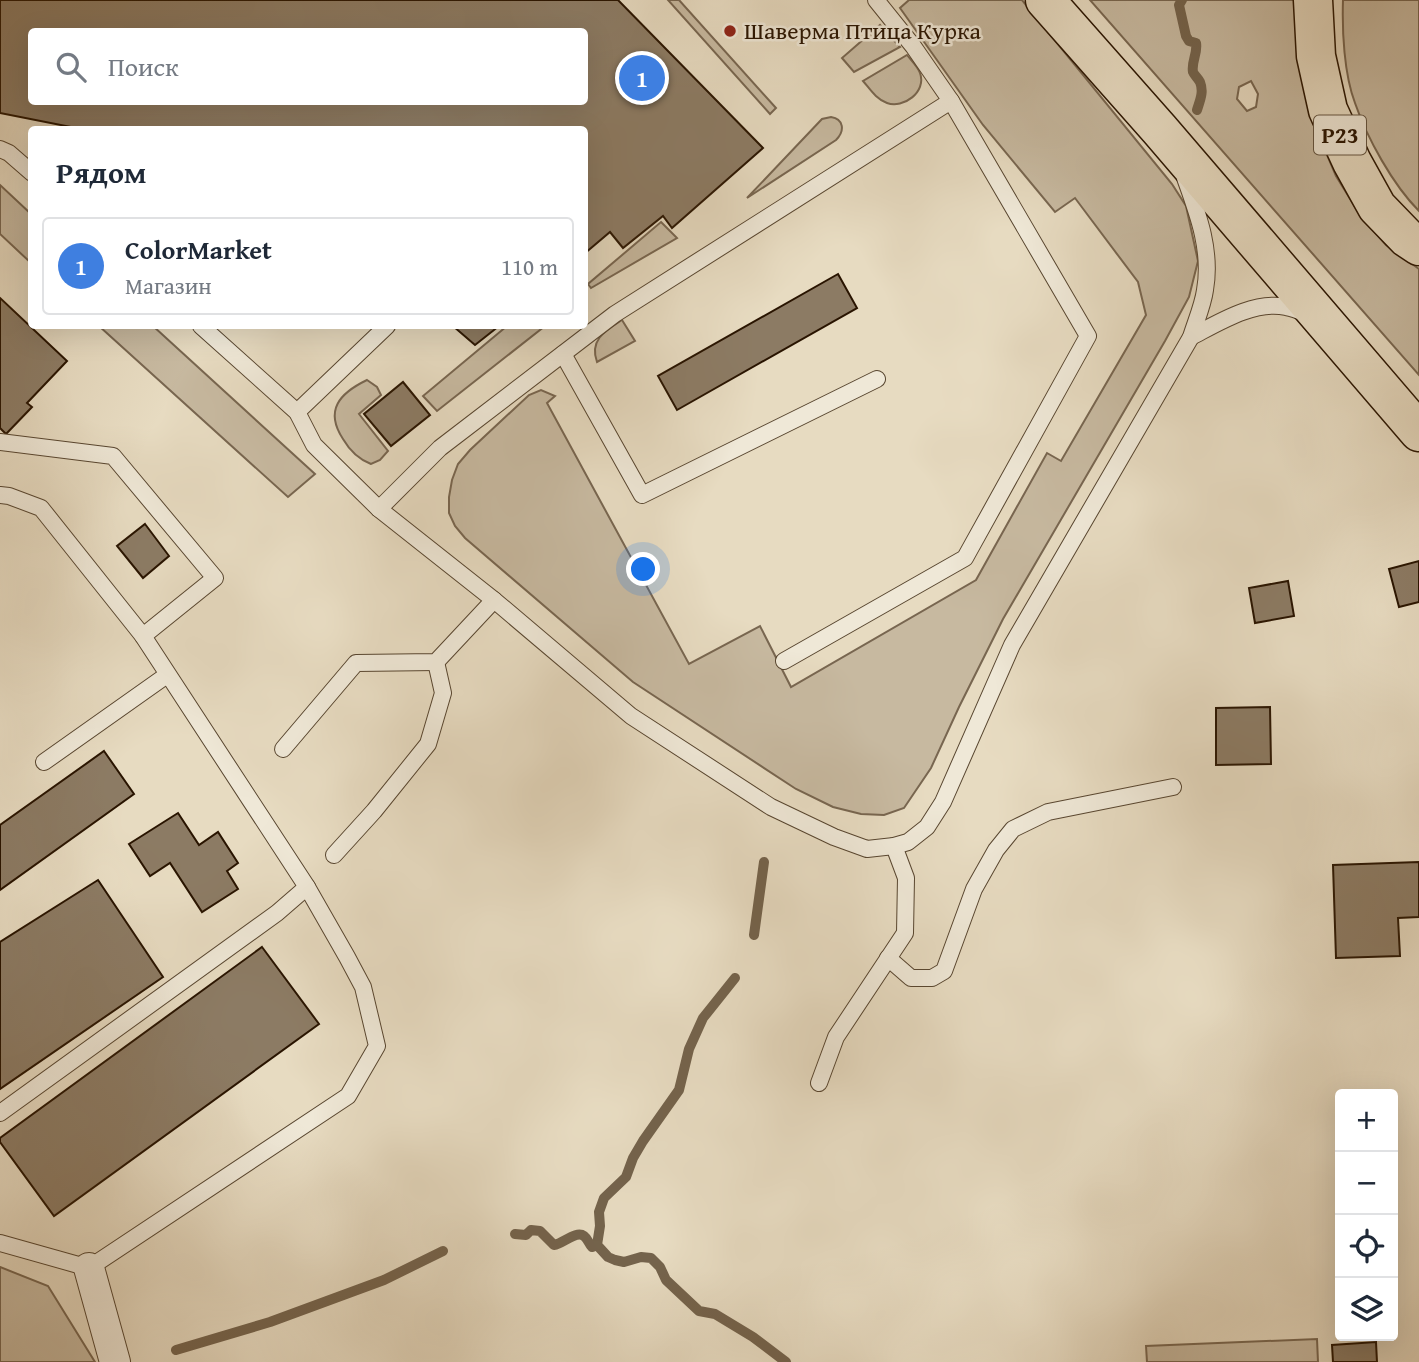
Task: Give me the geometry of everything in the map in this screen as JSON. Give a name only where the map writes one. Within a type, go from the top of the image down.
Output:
[{"type":"highway","points":[[1045,0],[1419,432]]},
{"type":"highway","name":"Р23","points":[[1313,0],[1316,56],[1328,110],[1377,208],[1407,239],[1419,246]]},
{"type":"street","points":[[89,1268],[115,1362]]},
{"type":"lane","points":[[784,661],[965,558],[1088,336],[951,101],[913,46],[876,0]]},
{"type":"lane","points":[[379,509],[440,448],[615,314],[951,101]]},
{"type":"lane","points":[[204,329],[298,412],[314,445],[379,509],[494,600],[631,716],[771,807],[834,837],[867,849],[894,846],[908,842],[927,827],[943,802],[1012,645],[1191,337],[1205,291],[1208,261],[1201,223],[1185,177],[1160,130]]},
{"type":"lane","points":[[5,151],[28,157]]},
{"type":"lane","points":[[5,151],[28,170]]},
{"type":"lane","points":[[1191,337],[1237,313],[1258,308],[1284,306],[1324,320]]},
{"type":"lane","points":[[298,412],[384,329]]},
{"type":"lane","points":[[563,354],[642,495],[877,379]]},
{"type":"lane","points":[[0,442],[113,456],[215,578],[143,636]]},
{"type":"lane","points":[[0,495],[41,508],[143,636],[307,887],[363,987],[377,1046],[348,1096],[89,1268],[0,1243]]},
{"type":"lane","points":[[282,749],[356,663],[436,662],[494,600]]},
{"type":"lane","points":[[334,855],[428,744],[443,693],[436,662]]},
{"type":"lane","points":[[44,762],[167,675]]},
{"type":"lane","points":[[888,958],[911,978],[932,978],[944,971],[974,889],[996,850],[1013,829],[1048,812],[1173,787]]},
{"type":"lane","points":[[819,1083],[836,1037],[905,933],[906,878],[894,846]]},
{"type":"lane","points":[[0,1113],[277,913],[307,887]]},
{"type":"shaded area","points":[[668,0],[679,0],[776,108],[770,114]]},
{"type":"shaded area","points":[[909,0],[1022,0],[1172,184],[1186,206],[1198,261],[1189,297],[1003,619],[931,768],[904,808],[884,815],[861,814],[833,807],[796,789],[633,682],[465,538],[449,513],[449,497],[458,464],[470,450],[529,395],[541,390],[555,396],[547,403],[689,664],[760,626],[791,687],[976,580],[1047,453],[1061,461],[1146,315],[1138,282],[1075,198],[1055,212],[983,125],[900,8]]},
{"type":"shaded area","points":[[1090,0],[1296,0],[1316,129],[1336,176],[1360,215],[1386,245],[1419,269],[1419,375]],"holes":[[[1251,81],[1258,94],[1256,107],[1247,111],[1237,99],[1239,87]]]},
{"type":"shaded area","points":[[1343,0],[1419,0],[1419,211],[1382,160],[1355,103],[1344,52]]},
{"type":"shaded area","points":[[880,25],[900,47],[854,72],[842,58]]},
{"type":"shaded area","points":[[907,55],[920,73],[920,87],[912,97],[900,104],[887,103],[863,81]]},
{"type":"shaded area","points":[[831,117],[839,120],[842,126],[836,140],[747,198],[822,119]]},
{"type":"shaded area","points":[[0,185],[28,211],[28,260],[0,234]]},
{"type":"shaded area","points":[[661,222],[677,238],[591,288],[588,284]]},
{"type":"shaded area","points":[[622,320],[635,341],[597,362],[597,342],[605,332]]},
{"type":"shaded area","points":[[102,329],[156,329],[315,474],[288,497]]},
{"type":"shaded area","points":[[503,329],[541,329],[437,411],[423,396]]},
{"type":"shaded area","points":[[367,380],[377,387],[381,395],[359,414],[388,451],[380,460],[371,464],[348,447],[337,429],[335,419],[335,411],[343,397]]},
{"type":"shaded area","points":[[0,1267],[48,1286],[95,1362],[0,1362]]},
{"type":"shaded area","points":[[1317,1339],[1318,1362],[1147,1362],[1146,1346]]},
{"type":"building","points":[[0,0],[618,0],[763,148],[672,228],[663,216],[623,248],[610,232],[588,251],[588,126],[66,126],[0,113]]},
{"type":"building","points":[[838,274],[857,308],[677,410],[658,376]]},
{"type":"building","points":[[0,298],[28,324],[28,329],[33,329],[67,361],[27,403],[32,407],[6,434],[0,428]]},
{"type":"building","points":[[456,329],[495,329],[475,345]]},
{"type":"building","points":[[403,382],[430,415],[391,446],[364,414]]},
{"type":"building","points":[[145,524],[169,556],[143,578],[117,546]]},
{"type":"building","points":[[1419,561],[1419,602],[1399,607],[1389,569]]},
{"type":"building","points":[[1288,581],[1294,616],[1255,623],[1249,588]]},
{"type":"building","points":[[1270,707],[1271,764],[1216,765],[1216,708]]},
{"type":"building","points":[[104,751],[134,794],[0,890],[0,825]]},
{"type":"building","points":[[178,813],[199,845],[218,832],[238,863],[227,871],[238,889],[202,912],[170,863],[150,876],[129,844]]},
{"type":"building","points":[[1419,862],[1419,917],[1398,918],[1400,956],[1336,958],[1333,865]]},
{"type":"building","points":[[98,880],[163,977],[0,1089],[0,942]]},
{"type":"building","points":[[262,947],[319,1024],[54,1216],[0,1142],[0,1138]]},
{"type":"building","points":[[1376,1342],[1377,1362],[1333,1362],[1332,1345]]},
{"type":"waterway","points":[[1182,0],[1179,5],[1186,36],[1189,41],[1196,43],[1193,72],[1202,89],[1197,110]]},
{"type":"waterway","points":[[754,935],[764,862]]},
{"type":"waterway","points":[[735,978],[703,1018],[689,1049],[679,1090],[643,1141],[626,1177],[604,1198],[599,1212],[597,1245],[608,1257],[615,1260],[624,1262],[641,1257],[651,1258],[660,1267],[666,1280],[699,1311],[715,1314],[753,1337],[786,1362]]},
{"type":"waterway","points":[[515,1234],[526,1235],[531,1230],[540,1231],[554,1245],[581,1235],[592,1247],[597,1245]]},
{"type":"waterway","points":[[176,1350],[270,1322],[384,1280],[443,1251]]},
{"type":"place","name":"Шаверма Птица Курка","points":[[730,31]]},
{"type":"place","name":"ColorMarket","points":[[642,78]]}]
